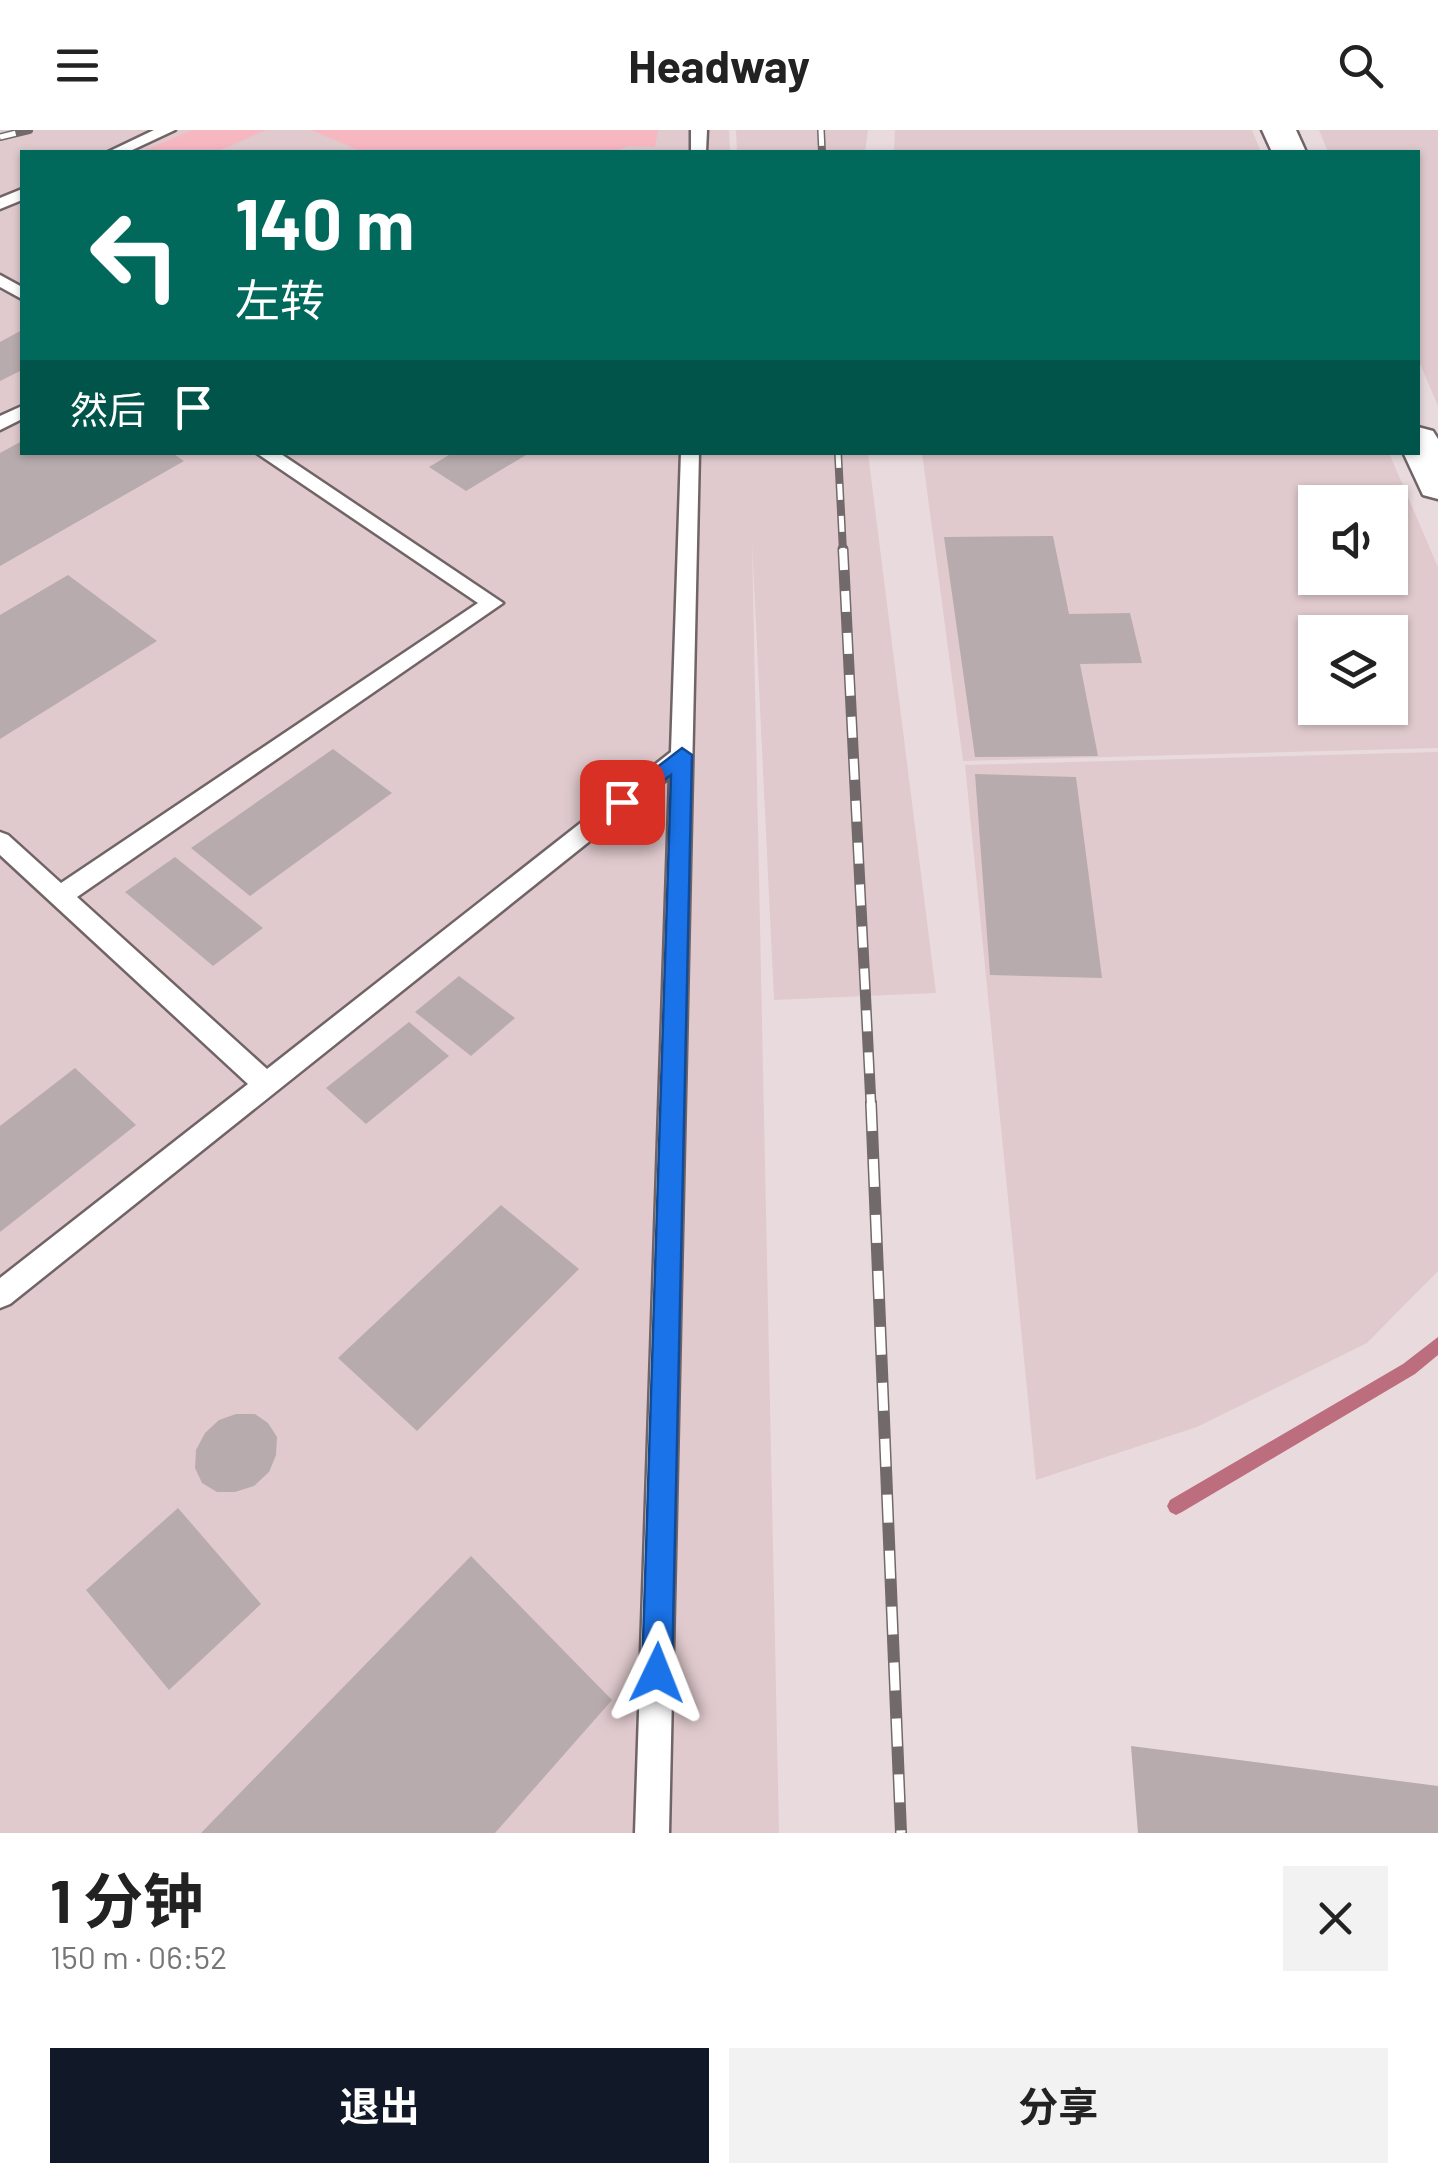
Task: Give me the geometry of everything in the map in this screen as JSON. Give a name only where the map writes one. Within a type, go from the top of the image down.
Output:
[{"type":"street","points":[[1420,445],[1438,486]]},
{"type":"lane","points":[[121,150],[167,130]]},
{"type":"lane","points":[[61,895],[493,603],[269,455]]},
{"type":"lane","points":[[652,1833],[690,455]]},
{"type":"lane","points":[[0,1295],[682,755]]},
{"type":"lane","points":[[0,841],[266,1084]]},
{"type":"shaded area","points":[[0,130],[729,130],[730,150],[20,150],[20,455],[868,455],[936,993],[774,1000],[752,542],[779,1833],[0,1833]]},
{"type":"shaded area","points":[[192,130],[266,130],[221,150],[146,150]]},
{"type":"shaded area","points":[[311,130],[658,130],[655,147],[629,146],[617,150],[358,150]]},
{"type":"shaded area","points":[[736,130],[868,130],[865,150],[737,150]]},
{"type":"shaded area","points":[[895,130],[1252,130],[1260,150],[894,150]]},
{"type":"shaded area","points":[[1319,130],[1438,130],[1438,406],[1420,364],[1420,150],[1327,150]]},
{"type":"shaded area","points":[[922,455],[1390,455],[1403,485],[1298,485],[1298,595],[1408,595],[1408,497],[1438,567],[1438,748],[963,761]]},
{"type":"shaded area","points":[[1438,752],[1438,1271],[1367,1343],[1197,1427],[1036,1480],[965,765]]},
{"type":"building","points":[[20,331],[20,371],[0,381],[0,342]]},
{"type":"building","points":[[20,442],[20,455],[175,455],[184,461],[0,566],[0,453]]},
{"type":"building","points":[[449,455],[526,455],[466,491],[429,467]]},
{"type":"building","points":[[1053,536],[1069,614],[1130,613],[1142,663],[1080,664],[1098,756],[975,757],[944,537]]},
{"type":"building","points":[[68,575],[157,641],[0,739],[0,615]]},
{"type":"building","points":[[333,749],[392,793],[250,896],[191,848]]},
{"type":"building","points":[[975,774],[1076,777],[1102,978],[990,975]]},
{"type":"building","points":[[175,857],[263,928],[213,966],[125,892]]},
{"type":"building","points":[[459,976],[515,1018],[471,1056],[415,1012]]},
{"type":"building","points":[[409,1022],[449,1056],[366,1124],[326,1088]]},
{"type":"building","points":[[75,1068],[136,1125],[0,1232],[0,1126]]},
{"type":"building","points":[[501,1205],[579,1269],[417,1431],[338,1358]]},
{"type":"building","points":[[236,1414],[255,1414],[268,1423],[277,1437],[276,1455],[269,1472],[254,1486],[217,1492],[202,1483],[195,1468],[196,1450],[205,1433],[219,1420]]},
{"type":"building","points":[[178,1508],[261,1604],[169,1690],[86,1590]]},
{"type":"building","points":[[471,1556],[612,1700],[495,1833],[201,1833]]},
{"type":"building","points":[[1131,1746],[1438,1786],[1438,1833],[1138,1833]]},
{"type":"waterway","points":[[1176,1506],[1409,1369],[1438,1345]]},
{"type":"railway","points":[[0,137],[29,130]]},
{"type":"railway","points":[[821,130],[822,150]]},
{"type":"railway","points":[[838,455],[843,552]]},
{"type":"railway","points":[[843,549],[871,1105]]},
{"type":"railway","points":[[871,1103],[901,1833]]},
{"type":"route","points":[[622,802],[682,755],[657,1673]]}]
